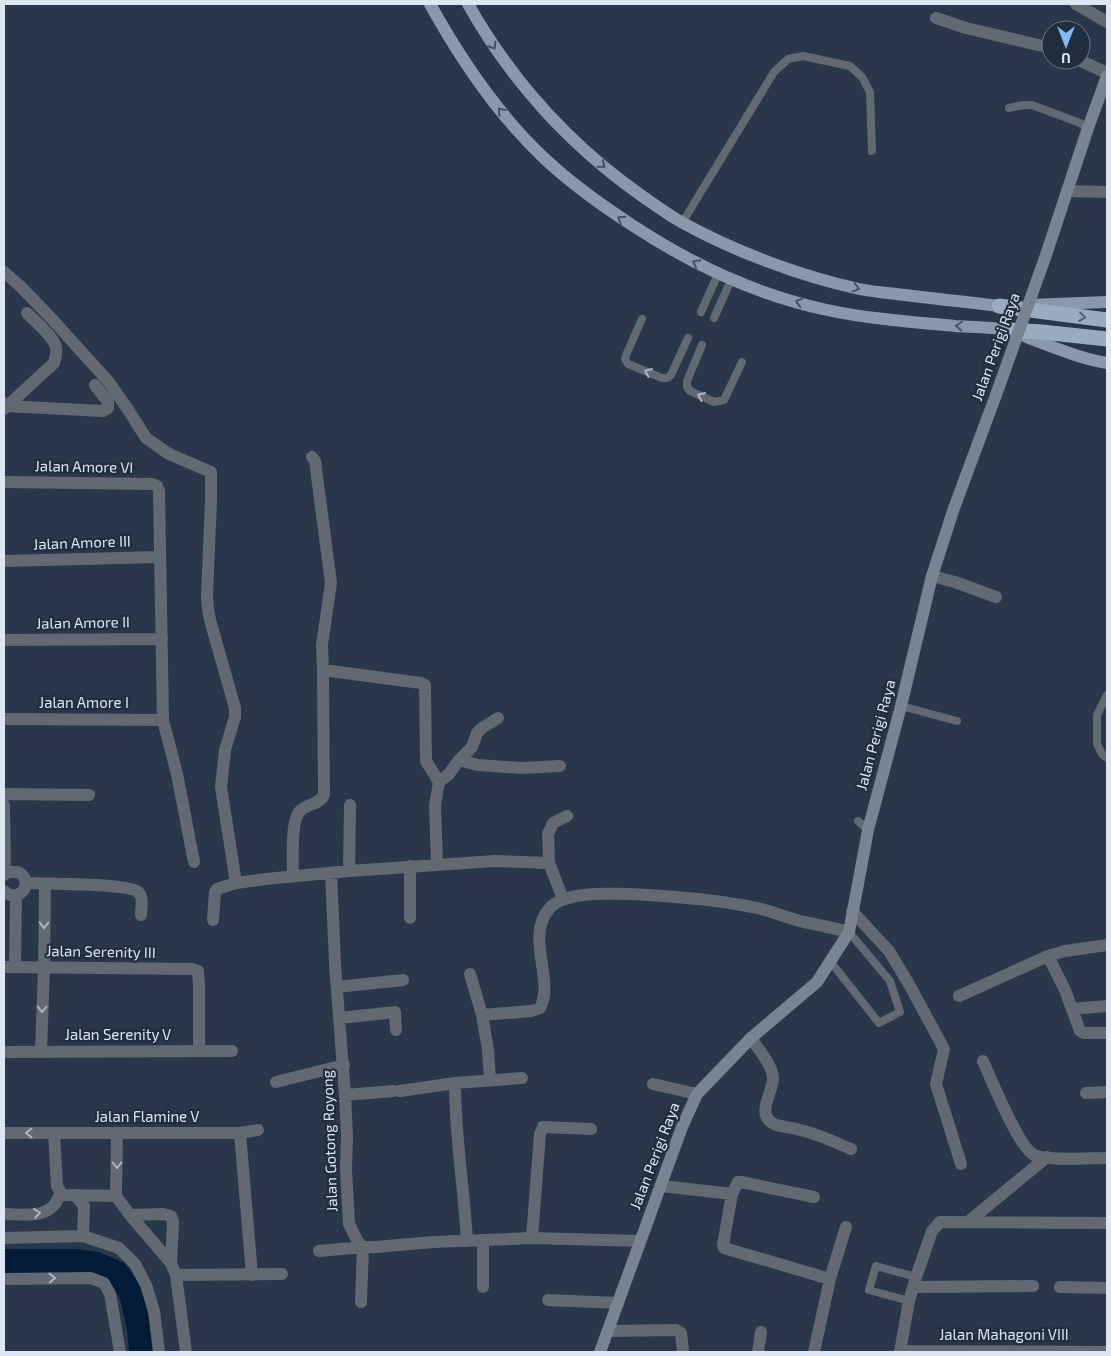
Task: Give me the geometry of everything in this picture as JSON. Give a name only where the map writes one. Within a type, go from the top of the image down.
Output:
[{"type":"highway","points":[[998,306],[1107,320]]},
{"type":"highway","points":[[1008,330],[1107,339]]},
{"type":"main road","points":[[430,4],[468,66],[488,94],[544,158],[570,182],[662,245],[731,280],[826,310],[882,319],[1008,330],[1076,356],[1107,363]]},
{"type":"main road","points":[[468,4],[516,79],[581,149],[622,182],[682,223],[743,252],[801,273],[861,290],[998,306],[1107,302]]},
{"type":"street","points":[[1076,4],[1107,22]]},
{"type":"street","points":[[936,18],[966,28],[1041,46]]},
{"type":"street","points":[[1091,66],[1107,74]]},
{"type":"street","name":"Jalan Perigi Raya","points":[[600,1352],[682,1127],[697,1094],[750,1038],[817,982],[849,932],[863,826],[901,706],[932,576],[954,508],[1046,255],[1107,74]]},
{"type":"street","points":[[1067,191],[1107,192]]},
{"type":"street","points":[[4,272],[51,318],[108,381],[146,438],[170,454],[211,472],[207,595],[210,620],[235,708],[235,716],[225,750],[221,787],[236,883]]},
{"type":"street","points":[[4,406],[54,363],[57,355],[54,341],[27,313]]},
{"type":"street","points":[[4,406],[103,411],[108,408],[108,402],[96,385]]},
{"type":"street","points":[[293,876],[293,830],[297,816],[301,810],[322,799],[324,795],[322,644],[331,583],[315,461],[312,457]]},
{"type":"street","name":"Jalan Amore VI","points":[[4,482],[153,484],[157,486],[159,491],[160,557]]},
{"type":"street","points":[[160,557],[163,720],[177,774],[194,862]]},
{"type":"street","name":"Jalan Amore III","points":[[4,561],[160,557]]},
{"type":"street","points":[[932,576],[996,597]]},
{"type":"street","name":"Jalan Amore II","points":[[4,640],[162,639]]},
{"type":"street","points":[[323,670],[421,682],[425,685],[426,761],[439,782]]},
{"type":"street","points":[[437,865],[435,805],[439,782],[449,774],[459,760],[472,748],[477,734],[482,728],[498,718]]},
{"type":"street","name":"Jalan Amore I","points":[[4,719],[163,720]]},
{"type":"street","points":[[459,760],[478,765],[520,768],[560,766]]},
{"type":"street","points":[[4,794],[89,795]]},
{"type":"street","points":[[4,805],[4,875]]},
{"type":"street","points":[[348,871],[350,805]]},
{"type":"street","points":[[563,899],[549,862],[548,834],[553,824],[567,816]]},
{"type":"street","points":[[212,920],[214,892],[217,889],[236,883],[410,866],[495,861],[549,862]]},
{"type":"street","points":[[410,866],[410,918]]},
{"type":"street","points":[[4,875],[8,872],[18,872],[25,878],[26,883],[23,891],[10,893],[9,967]]},
{"type":"street","name":"Jalan Gotong Royong","points":[[331,873],[337,988],[344,1065],[348,1224],[363,1247]]},
{"type":"street","points":[[26,883],[107,885],[127,888],[138,892],[140,895],[142,902],[141,914]]},
{"type":"street","points":[[41,1052],[45,884]]},
{"type":"street","points":[[482,1015],[531,1011],[540,1008],[543,1002],[544,980],[539,951],[541,924],[549,909],[563,899],[594,894],[657,895],[708,899],[759,909],[849,932]]},
{"type":"street","points":[[852,911],[889,950],[944,1049],[936,1084],[961,1164]]},
{"type":"street","points":[[959,996],[1048,956],[1065,951],[1107,945]]},
{"type":"street","points":[[1048,956],[1065,990],[1080,1031],[1084,1033],[1107,1033]]},
{"type":"street","name":"Jalan Serenity III","points":[[9,967],[192,969],[198,971],[199,1050]]},
{"type":"street","points":[[470,974],[482,1015],[488,1050],[490,1080]]},
{"type":"street","points":[[337,988],[403,980]]},
{"type":"street","points":[[1072,1009],[1107,1006]]},
{"type":"street","points":[[340,1018],[395,1012],[396,1030]]},
{"type":"street","points":[[750,1038],[770,1067],[773,1078],[771,1092],[765,1106],[766,1116],[774,1124],[802,1130],[851,1149]]},
{"type":"street","name":"Jalan Serenity V","points":[[4,1052],[232,1051]]},
{"type":"street","points":[[982,1061],[1026,1149],[1034,1154],[1047,1157],[1107,1158]]},
{"type":"street","points":[[276,1082],[344,1065]]},
{"type":"street","points":[[345,1095],[522,1078]]},
{"type":"street","points":[[455,1083],[455,1108],[467,1241]]},
{"type":"street","points":[[653,1084],[697,1094]]},
{"type":"street","points":[[1086,1093],[1107,1092]]},
{"type":"street","points":[[532,1238],[540,1134],[543,1127],[591,1129]]},
{"type":"street","name":"Jalan Flamine V","points":[[4,1133],[240,1133],[258,1130]]},
{"type":"street","points":[[4,1214],[37,1214],[46,1212],[55,1204],[60,1193],[54,1133]]},
{"type":"street","points":[[117,1133],[116,1196],[174,1269],[252,1275],[282,1274]]},
{"type":"street","points":[[240,1133],[252,1275]]},
{"type":"street","points":[[968,1222],[1047,1157]]},
{"type":"street","points":[[814,1197],[738,1182],[732,1194],[723,1245],[724,1248],[830,1278]]},
{"type":"street","points":[[661,1186],[732,1194]]},
{"type":"street","points":[[60,1193],[65,1195],[116,1196]]},
{"type":"street","points":[[75,1195],[84,1206],[83,1236]]},
{"type":"street","points":[[84,1206],[97,1196]]},
{"type":"street","points":[[130,1215],[163,1214],[171,1216],[174,1222],[174,1269],[186,1352]]},
{"type":"street","points":[[900,1352],[914,1282],[932,1231],[940,1222],[1107,1223]]},
{"type":"street","points":[[814,1352],[830,1278],[846,1226]]},
{"type":"street","points":[[4,1238],[83,1236],[118,1248],[134,1264],[146,1285],[154,1311],[159,1352]]},
{"type":"street","points":[[319,1251],[532,1238],[640,1241]]},
{"type":"street","points":[[482,1240],[483,1287]]},
{"type":"street","points":[[361,1302],[363,1247]]},
{"type":"street","points":[[4,1279],[91,1278],[104,1283],[110,1294],[120,1352]]},
{"type":"street","points":[[914,1282],[1033,1286]]},
{"type":"street","points":[[1060,1287],[1107,1288]]},
{"type":"street","points":[[548,1300],[618,1303]]},
{"type":"street","points":[[608,1331],[676,1330],[681,1333],[683,1352]]},
{"type":"street","points":[[758,1352],[761,1332]]},
{"type":"street","name":"Jalan Mahagoni VIII","points":[[900,1352],[1107,1352]]},
{"type":"lane","points":[[682,223],[774,72],[788,59],[804,56],[850,66],[862,77],[870,92],[872,151]]},
{"type":"lane","points":[[1009,108],[1032,105],[1080,123],[1088,128]]},
{"type":"lane","points":[[701,312],[718,274]]},
{"type":"lane","points":[[714,318],[731,280]]},
{"type":"lane","points":[[642,319],[626,355],[625,359],[628,364],[662,378],[668,378],[688,338]]},
{"type":"lane","points":[[702,345],[687,381],[687,387],[690,391],[714,402],[724,400],[742,362]]},
{"type":"lane","points":[[1107,695],[1097,715],[1097,744],[1102,754],[1107,758]]},
{"type":"lane","points":[[901,706],[958,721]]},
{"type":"lane","points":[[830,961],[879,1024],[900,1012],[890,981],[849,932]]},
{"type":"lane","points":[[909,1301],[869,1290],[876,1266],[914,1282]]},
{"type":"waterway","points":[[4,1261],[75,1261],[97,1264],[117,1273],[131,1293],[139,1328],[141,1352]]}]
